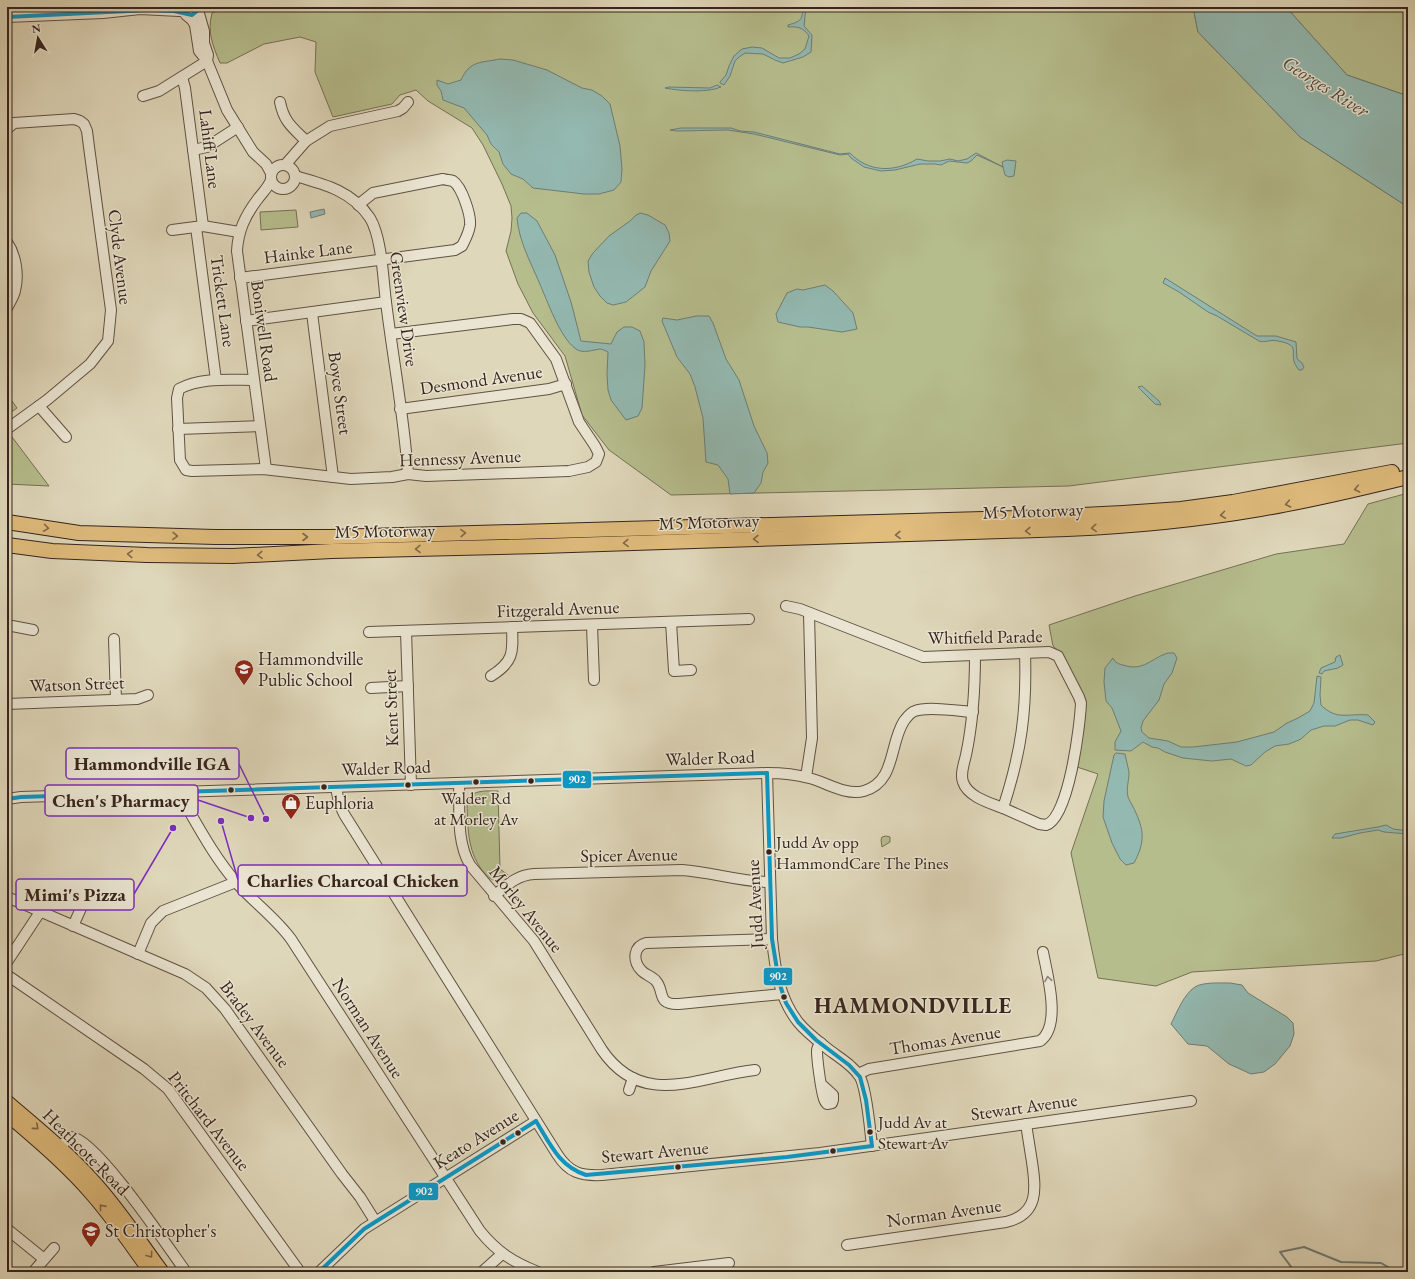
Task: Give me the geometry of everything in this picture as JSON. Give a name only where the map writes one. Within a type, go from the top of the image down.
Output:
[{"type":"highway","name":"M5 Motorway","points":[[7,522],[79,533],[215,537],[331,538],[1022,518],[1154,512],[1226,503],[1312,488],[1408,467]]},
{"type":"highway","name":"M5 Motorway","points":[[7,545],[52,551],[146,555],[233,556],[332,551],[1067,530],[1164,522],[1249,511],[1408,477]]},
{"type":"main road","name":"Heathcote Road","points":[[7,1101],[59,1147],[92,1180],[111,1201],[163,1272]]},
{"type":"main road","name":"Heathcote Road","points":[[7,1115],[72,1174],[90,1193],[114,1222],[150,1272]]},
{"type":"street","points":[[7,18],[103,13],[144,8],[181,11],[193,14],[199,8]]},
{"type":"street","points":[[199,8],[204,43],[208,56],[207,61]]},
{"type":"street","points":[[181,11],[192,20],[195,25],[199,52],[207,61],[227,110],[253,152],[276,171],[274,186],[280,189]]},
{"type":"street","points":[[143,96],[159,91],[207,61]]},
{"type":"street","name":"Lahiff Lane","points":[[182,76],[193,150],[199,227]]},
{"type":"street","points":[[256,201],[269,193],[280,189],[287,189],[294,178],[296,158],[303,145],[286,121],[282,113],[280,102]]},
{"type":"street","name":"Boniwell Road","points":[[266,469],[240,278],[237,251],[239,232],[256,201],[268,186],[276,171],[303,145],[330,126],[398,111],[408,102]]},
{"type":"street","name":"Clyde Avenue","points":[[7,129],[14,123],[65,119],[74,119],[84,124],[87,130],[111,310],[108,342],[90,364],[40,406],[7,429]]},
{"type":"street","points":[[193,150],[207,147],[238,127]]},
{"type":"street","name":"Greenview Drive","points":[[276,171],[291,167],[294,178],[329,186],[341,192],[358,205],[371,219],[376,231],[381,259],[408,474]]},
{"type":"street","name":"Hainke Lane","points":[[240,278],[455,250],[462,246],[470,225],[468,211],[456,184],[452,181],[443,179],[373,193],[358,205]]},
{"type":"street","points":[[172,230],[199,227],[239,232]]},
{"type":"street","name":"Trickett Lane","points":[[199,227],[216,380]]},
{"type":"street","points":[[7,242],[12,249],[17,272],[15,292],[7,308]]},
{"type":"street","points":[[246,321],[386,302]]},
{"type":"street","name":"Boyce Street","points":[[312,313],[334,477]]},
{"type":"street","name":"Hennessy Avenue","points":[[254,380],[216,380],[188,384],[179,389],[176,398],[180,460],[186,470],[266,469],[351,479],[392,477],[408,474],[426,476],[569,470],[588,467],[596,462],[599,454],[596,446],[579,422],[556,359],[530,323],[521,319],[391,334]]},
{"type":"street","name":"Desmond Avenue","points":[[400,409],[549,389],[566,384]]},
{"type":"street","points":[[40,406],[66,436]]},
{"type":"street","points":[[178,429],[260,426]]},
{"type":"street","name":"Whitfield Parade","points":[[786,606],[809,613],[923,656],[1053,653],[1060,659],[1080,700],[1076,745],[1070,774],[1058,815],[1052,823],[1046,825],[1039,824],[1003,808]]},
{"type":"street","points":[[806,777],[812,738],[809,613]]},
{"type":"street","name":"Fitzgerald Avenue","points":[[369,632],[749,619]]},
{"type":"street","points":[[671,622],[674,671],[691,670]]},
{"type":"street","points":[[592,624],[594,680]]},
{"type":"street","points":[[7,625],[34,630]]},
{"type":"street","points":[[491,676],[502,669],[509,659],[512,648],[512,627]]},
{"type":"street","name":"Kent Street","points":[[406,630],[410,785]]},
{"type":"street","points":[[114,639],[116,700]]},
{"type":"street","points":[[975,655],[973,712],[962,773],[962,781],[974,795],[1003,808],[1017,762],[1023,730],[1026,695],[1025,653]]},
{"type":"street","points":[[371,688],[408,686]]},
{"type":"street","name":"Watson Street","points":[[7,704],[141,699],[148,695]]},
{"type":"street","name":"Walder Road","points":[[7,799],[21,797],[767,773],[783,773],[806,777],[849,792],[860,792],[868,790],[878,784],[886,773],[899,731],[912,712],[924,709],[973,712]]},
{"type":"street","name":"Judd Avenue","points":[[767,773],[772,939],[775,964],[782,994],[788,1007],[798,1022],[858,1074]]},
{"type":"street","name":"Morley Avenue","points":[[459,783],[461,839],[464,854],[474,872],[534,941],[607,1057],[618,1068],[633,1078],[652,1084],[674,1085],[755,1070]]},
{"type":"street","name":"Stewart Avenue","points":[[336,787],[339,803],[344,814],[563,1163],[576,1172],[586,1175],[793,1156],[1191,1101]]},
{"type":"street","name":"Norman Avenue","points":[[178,792],[225,869],[236,882],[279,924],[291,939],[480,1231],[502,1254],[521,1265],[538,1272]]},
{"type":"street","name":"Spicer Avenue","points":[[494,896],[514,880],[534,874],[682,870],[756,882],[770,882]]},
{"type":"street","points":[[138,954],[151,923],[159,914],[169,908],[236,882]]},
{"type":"street","points":[[73,926],[87,895]]},
{"type":"street","name":"Bradey Avenue","points":[[7,897],[194,979],[206,988],[217,998],[338,1169],[360,1197],[375,1222]]},
{"type":"street","points":[[7,962],[40,912]]},
{"type":"street","points":[[772,939],[646,943],[639,946],[636,953],[636,958],[641,970],[655,980],[661,995],[670,1003],[679,1004],[782,994]]},
{"type":"street","name":"Thomas Avenue","points":[[858,1074],[869,1069],[1040,1041],[1048,1033],[1050,1028],[1052,1007],[1043,952]]},
{"type":"street","name":"Pritchard Avenue","points":[[7,975],[144,1070],[168,1089],[300,1272]]},
{"type":"street","points":[[821,1043],[817,1051],[822,1085]]},
{"type":"street","points":[[858,1074],[864,1088],[872,1146]]},
{"type":"street","points":[[629,1090],[633,1078]]},
{"type":"street","name":"Keato Avenue","points":[[319,1272],[359,1232],[536,1121]]},
{"type":"street","name":"Norman Avenue","points":[[847,1245],[1006,1222],[1020,1217],[1030,1206],[1035,1193],[1026,1124]]},
{"type":"street","points":[[59,1147],[71,1137],[74,1137],[96,1155],[127,1190],[186,1272]]},
{"type":"street","points":[[7,1229],[44,1259]]},
{"type":"street","points":[[34,1271],[54,1248]]},
{"type":"street","points":[[482,1272],[502,1254]]},
{"type":"street","points":[[657,1272],[729,1263]]},
{"type":"green space","points":[[224,7],[1193,7],[1198,32],[1300,137],[1408,207],[1408,443],[1069,486],[671,495],[609,450],[582,415],[565,356],[533,313],[518,284],[506,251],[511,231],[511,206],[483,145],[472,128],[428,101],[416,90],[400,95],[392,104],[333,117],[315,72],[316,42],[300,37],[264,44],[227,63],[220,63],[210,33],[210,27],[212,13]]},
{"type":"green space","points":[[1286,7],[1408,7],[1408,96],[1347,75]]},
{"type":"green space","points":[[296,210],[298,227],[261,230],[260,212]]},
{"type":"green space","points":[[7,394],[17,408],[7,415]]},
{"type":"green space","points":[[9,433],[49,486],[7,484],[7,435]]},
{"type":"green space","points":[[1408,493],[1408,953],[1376,961],[1192,972],[1156,986],[1098,978],[1071,853],[1098,774],[1077,767],[1085,699],[1062,654],[1053,646],[1049,625],[1135,596],[1276,554],[1344,544],[1368,504]]},
{"type":"green space","points":[[483,791],[498,791],[500,869],[508,875],[497,881],[485,874],[473,854],[469,838],[467,804],[468,799],[475,793]]},
{"type":"green space","points":[[882,837],[890,837],[890,842],[882,847]]},
{"type":"water","points":[[803,7],[806,7],[804,26],[812,35],[811,52],[803,57],[783,63],[763,54],[745,53],[735,61],[730,76],[724,85],[720,83],[726,75],[734,56],[742,49],[752,47],[762,48],[779,58],[790,58],[799,54],[805,49],[809,36],[807,33],[800,28],[788,27],[788,25],[800,20]]},
{"type":"water","name":"Georges River","points":[[1193,7],[1286,7],[1347,75],[1408,96],[1408,207],[1300,137],[1198,32]]},
{"type":"water","points":[[500,59],[513,60],[547,70],[582,88],[592,90],[602,96],[610,104],[620,146],[622,169],[621,182],[614,190],[599,194],[584,194],[533,188],[523,179],[511,174],[503,164],[499,152],[491,144],[487,135],[464,108],[443,100],[441,91],[437,85],[437,80],[448,84],[461,80],[464,74],[472,66],[482,62]]},
{"type":"water","points":[[717,85],[721,87],[702,91],[686,91],[665,88],[710,88]]},
{"type":"water","points":[[681,128],[731,128],[740,131],[754,132],[840,154],[850,153],[865,164],[873,167],[899,167],[917,159],[940,161],[950,159],[958,161],[967,159],[976,153],[1003,167],[977,155],[967,163],[949,161],[941,165],[920,164],[895,170],[881,171],[864,167],[851,158],[848,154],[840,155],[754,134],[728,130],[670,130]]},
{"type":"water","points":[[1007,160],[1016,161],[1014,176],[1009,177],[1005,175],[1002,162]]},
{"type":"water","points":[[324,209],[325,214],[311,218],[310,212]]},
{"type":"water","points":[[521,213],[527,213],[537,221],[555,255],[571,302],[581,341],[611,344],[617,332],[624,327],[632,327],[640,331],[644,342],[645,365],[642,408],[638,416],[626,420],[611,400],[608,390],[607,374],[608,352],[600,349],[582,351],[576,349],[570,344],[559,328],[522,243],[517,218]]},
{"type":"water","points":[[640,213],[648,215],[665,225],[669,233],[670,241],[651,271],[645,287],[626,302],[613,305],[607,303],[594,287],[589,272],[588,261],[593,253],[609,236]]},
{"type":"water","points":[[1165,278],[1257,336],[1276,336],[1296,342],[1297,359],[1304,367],[1302,370],[1299,370],[1295,364],[1293,348],[1291,345],[1275,341],[1259,341],[1208,312],[1163,283]]},
{"type":"water","points":[[825,285],[833,291],[853,313],[857,329],[842,332],[800,327],[778,322],[776,314],[787,293],[797,289],[803,290]]},
{"type":"water","points":[[696,316],[709,316],[713,323],[726,359],[739,380],[754,426],[767,453],[768,463],[763,472],[761,483],[754,493],[730,494],[728,479],[718,465],[706,462],[703,418],[695,387],[690,374],[677,357],[662,321],[663,318],[677,320]]},
{"type":"water","points":[[1142,386],[1159,401],[1161,405],[1155,404],[1138,387]]},
{"type":"water","points":[[1168,653],[1174,653],[1177,658],[1172,673],[1164,684],[1159,700],[1143,721],[1141,728],[1142,732],[1149,738],[1168,741],[1181,747],[1193,747],[1237,742],[1274,732],[1287,723],[1310,711],[1314,703],[1317,676],[1321,677],[1321,705],[1327,710],[1338,715],[1368,715],[1375,722],[1373,725],[1358,720],[1350,720],[1335,726],[1324,726],[1311,730],[1301,739],[1289,744],[1275,746],[1265,752],[1251,765],[1246,766],[1231,759],[1212,761],[1183,758],[1152,747],[1143,742],[1131,751],[1115,750],[1115,742],[1121,731],[1112,708],[1106,701],[1104,682],[1105,668],[1113,658],[1119,664],[1136,667],[1147,664]]},
{"type":"water","points":[[1340,655],[1343,665],[1338,668],[1324,671],[1322,674],[1319,673],[1321,668],[1335,662],[1336,657]]},
{"type":"water","points":[[1116,753],[1125,754],[1129,772],[1127,791],[1128,797],[1139,820],[1142,833],[1140,850],[1134,863],[1126,865],[1120,859],[1112,843],[1103,817],[1104,801],[1114,755]]},
{"type":"water","points":[[1386,825],[1393,829],[1408,831],[1408,834],[1378,830],[1341,838],[1332,838],[1335,834]]},
{"type":"water","points":[[1230,983],[1242,985],[1248,993],[1287,1017],[1293,1023],[1294,1034],[1290,1046],[1275,1064],[1264,1072],[1251,1074],[1229,1064],[1207,1046],[1188,1044],[1171,1024],[1187,994],[1195,987],[1198,985]]},
{"type":"waterway","points":[[1295,1272],[1280,1252],[1304,1247],[1341,1262],[1381,1263],[1397,1272]]},
{"type":"transit line","name":"902","points":[[7,17],[148,10],[174,11],[192,15],[200,7]]},
{"type":"transit line","name":"902","points":[[767,773],[772,939],[779,982],[786,1003],[798,1022],[816,1040],[849,1065],[860,1077],[866,1100],[872,1146]]},
{"type":"transit line","name":"902","points":[[7,799],[21,797],[767,773]]},
{"type":"transit line","name":"902","points":[[536,1121],[551,1146],[562,1160],[569,1166],[586,1175],[787,1157],[872,1146]]},
{"type":"transit line","name":"902","points":[[319,1272],[364,1229],[536,1121]]},
{"type":"place","name":"Hammondville Public School","points":[[244,686]]},
{"type":"place","name":"Walder Rd at Morley Av","points":[[476,782]]},
{"type":"place","name":"Chen's Pharmacy","points":[[251,818]]},
{"type":"place","name":"Hammondville IGA","points":[[266,819]]},
{"type":"place","name":"Euphloria","points":[[291,820]]},
{"type":"place","name":"Charlies Charcoal Chicken","points":[[221,821]]},
{"type":"place","name":"Mimi's Pizza","points":[[173,828]]},
{"type":"place","name":"Judd Av opp HammondCare The Pines","points":[[769,852]]},
{"type":"place","name":"Judd Av at Stewart Av","points":[[870,1132]]},
{"type":"place","name":"St Christopher's","points":[[91,1248]]},
{"type":"district","name":"HAMMONDVILLE","points":[[913,1005]]}]
